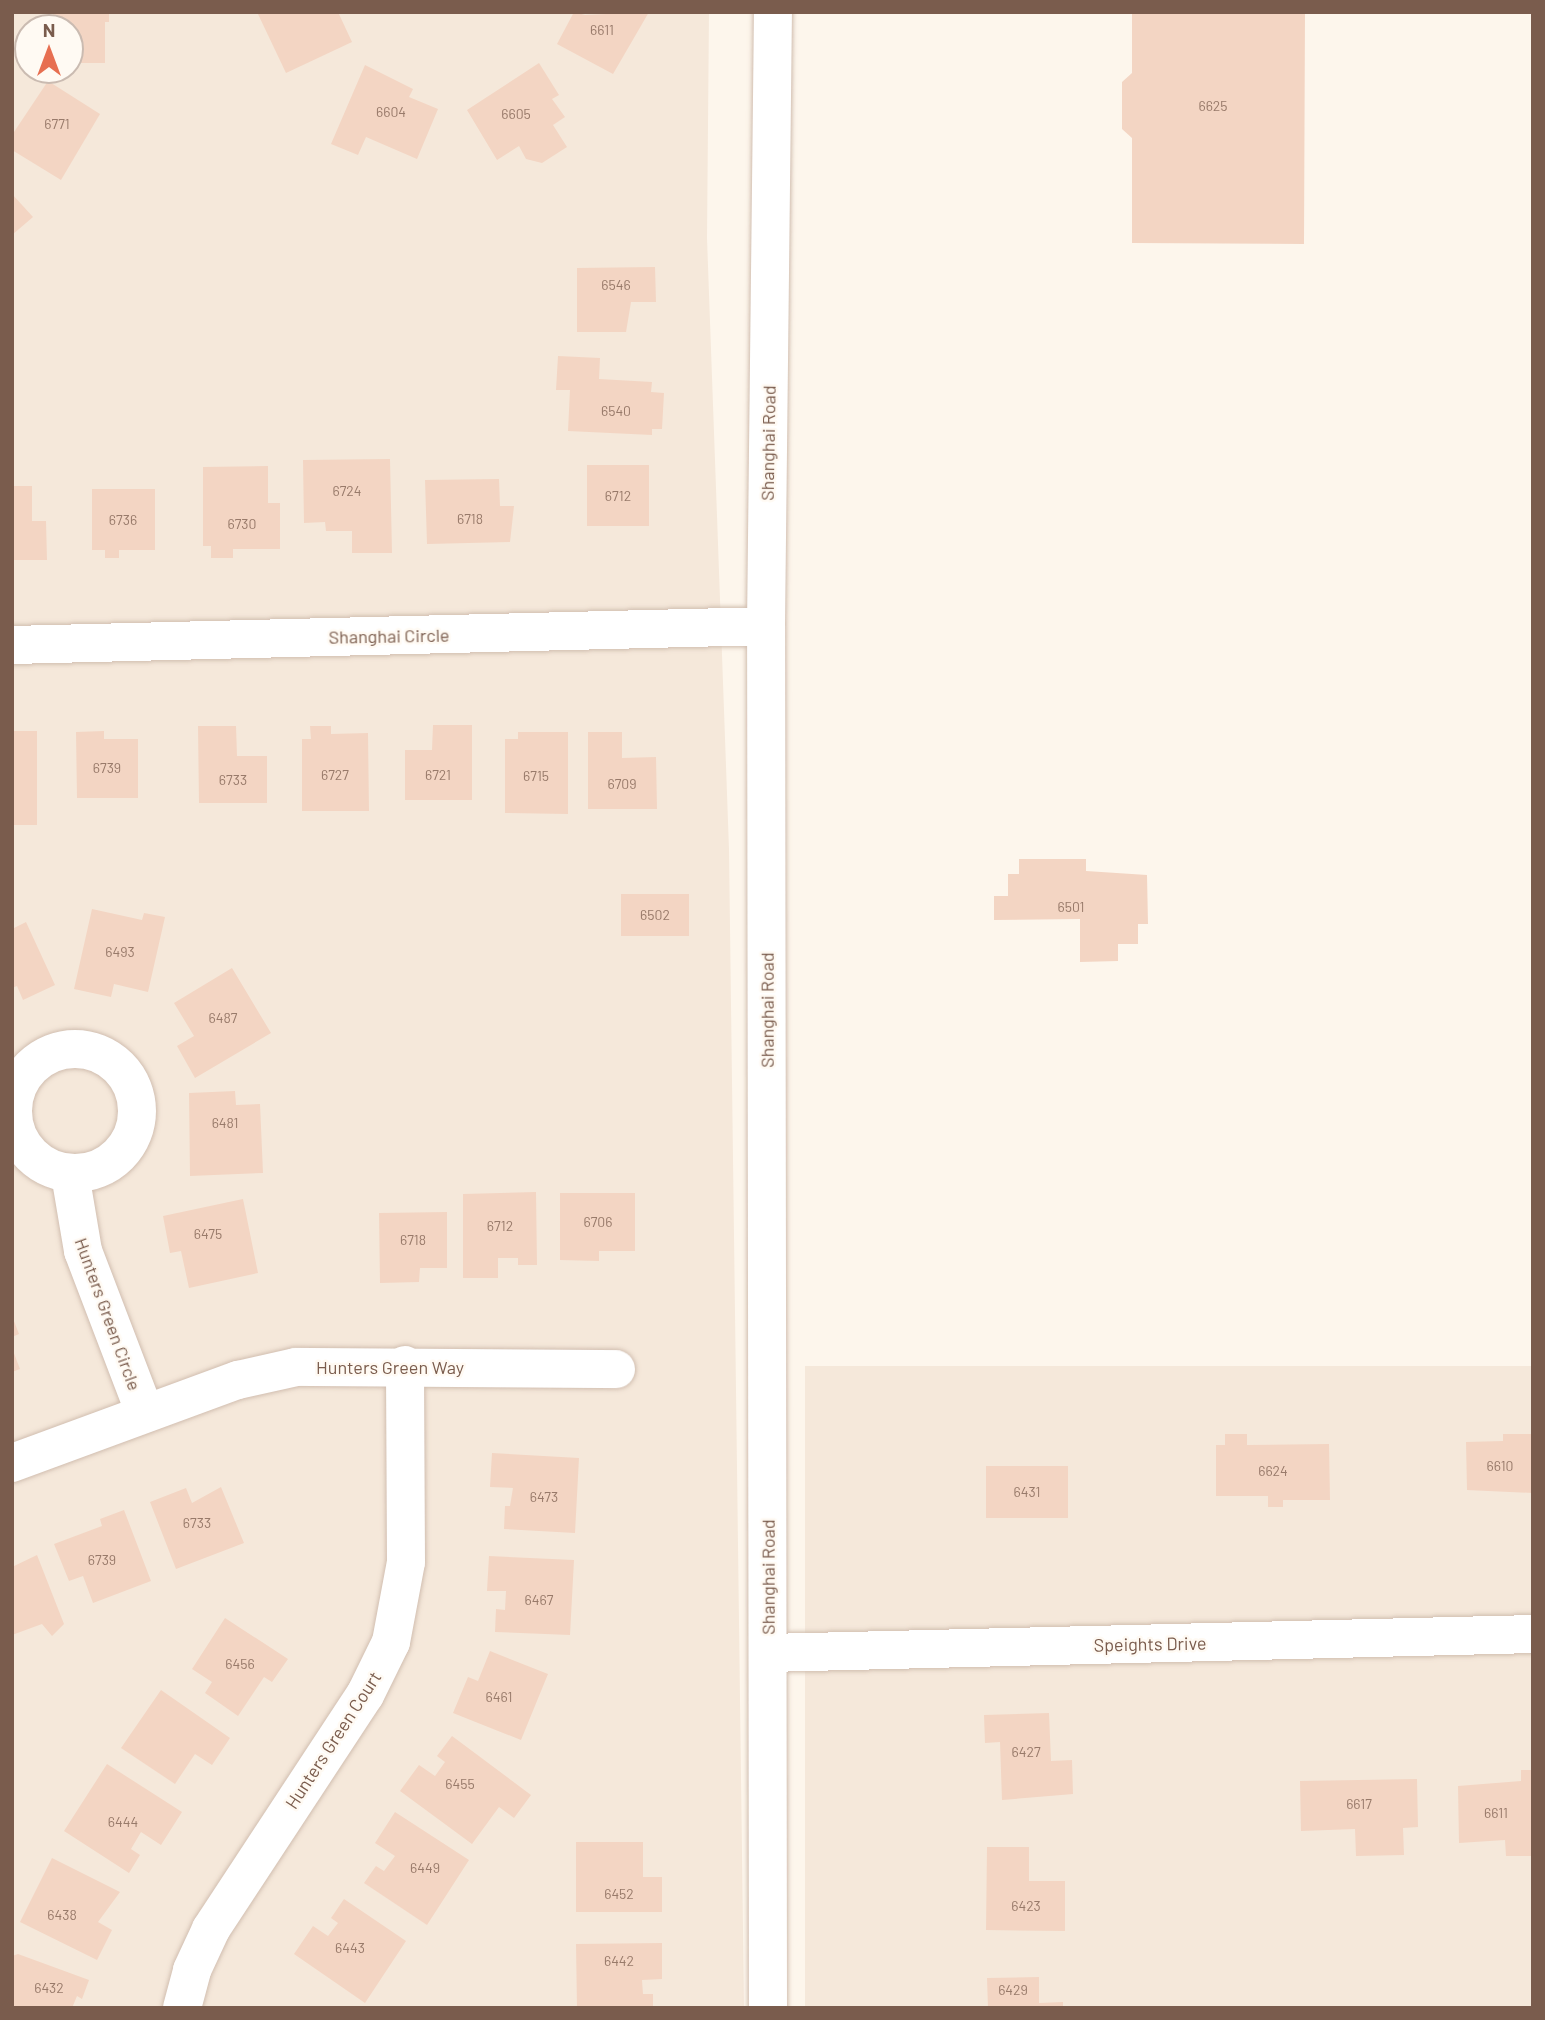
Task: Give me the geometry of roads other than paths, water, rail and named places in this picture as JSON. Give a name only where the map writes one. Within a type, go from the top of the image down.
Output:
[{"type":"street","name":"Shanghai Road","points":[[768,2008],[766,626],[773,12]]},
{"type":"street","name":"Shanghai Circle","points":[[12,645],[766,626]]},
{"type":"street","name":"Hunters Green Circle","points":[[70,1174],[79,1238],[145,1413]]},
{"type":"street","name":"Hunters Green Way","points":[[12,1463],[237,1380],[296,1367],[405,1365],[617,1369]]},
{"type":"street","name":"Hunters Green Court","points":[[182,2008],[191,1970],[211,1929],[365,1695],[391,1642],[406,1562],[405,1365]]},
{"type":"street","name":"Speights Drive","points":[[768,1653],[1533,1634]]}]
